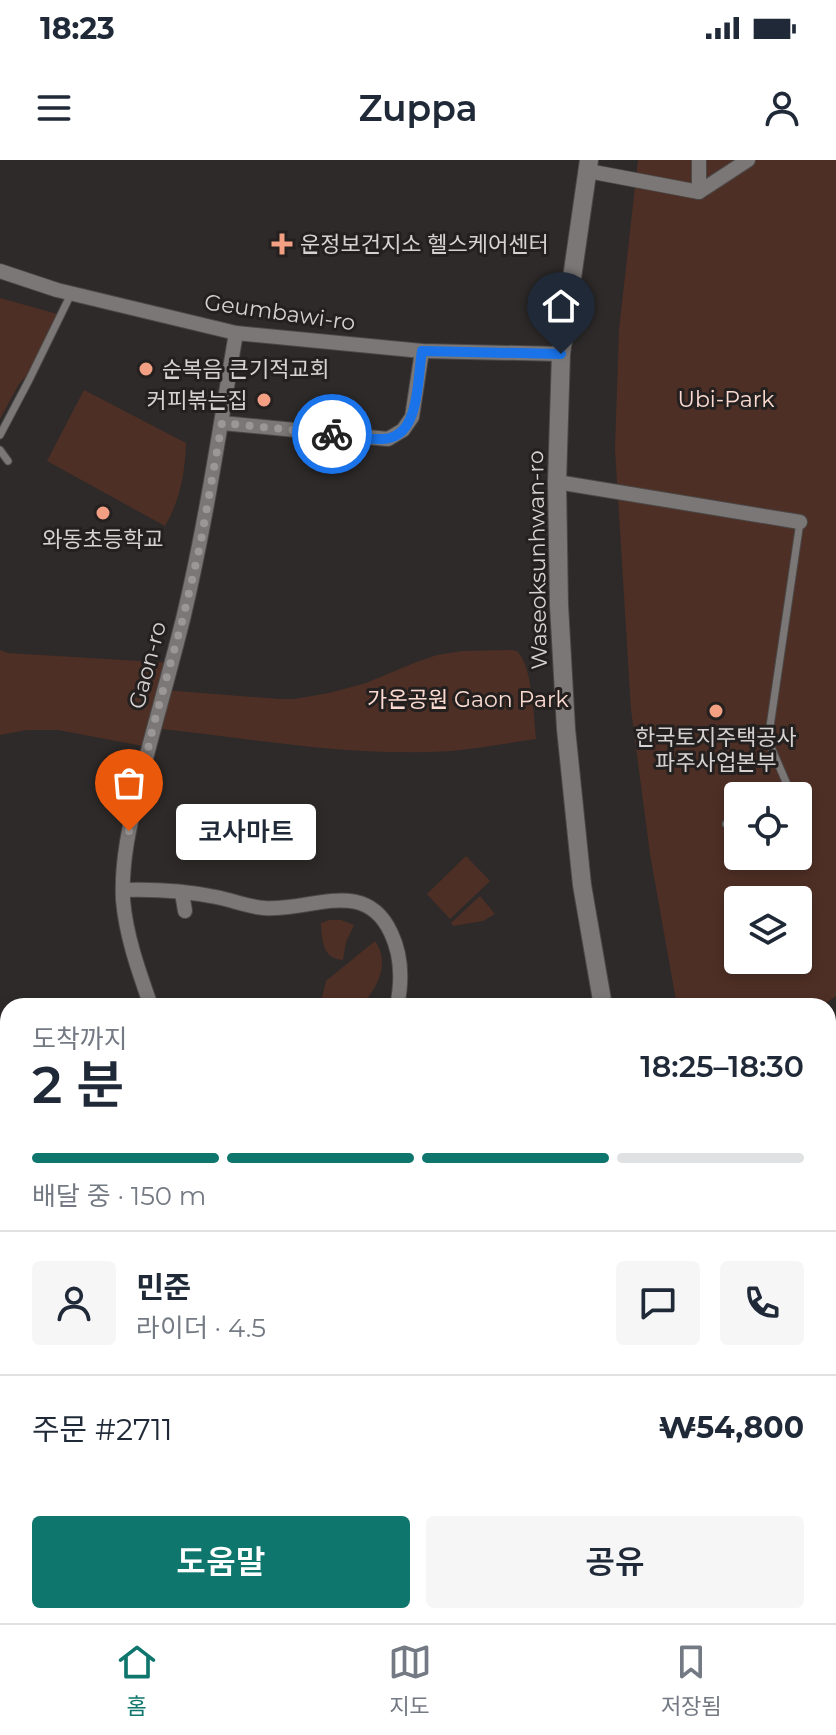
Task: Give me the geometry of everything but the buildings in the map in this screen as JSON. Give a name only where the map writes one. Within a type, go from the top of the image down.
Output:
[{"type":"street","points":[[699,160],[699,192]]},
{"type":"street","points":[[699,192],[731,165],[748,160]]},
{"type":"street","points":[[588,166],[699,192]]},
{"type":"street","name":"Waseoksunhwan-ro","points":[[588,166],[561,354],[557,482],[559,605],[566,729],[582,885],[602,998]]},
{"type":"street","name":"Geumbawi-ro","points":[[0,271],[71,293],[236,333],[422,351],[561,354]]},
{"type":"street","name":"Gaon-ro","points":[[149,998],[129,935],[123,890],[124,858],[153,727],[200,546],[236,333]]},
{"type":"street","points":[[222,423],[388,439],[405,428],[412,417],[422,351]]},
{"type":"street","points":[[557,482],[800,522]]},
{"type":"street","points":[[123,890],[147,889],[216,897],[265,909],[314,902],[357,901],[375,909],[396,942],[398,998]]},
{"type":"street","points":[[182,893],[185,911]]},
{"type":"lane","points":[[0,435],[71,293]]},
{"type":"lane","points":[[0,450],[8,461]]},
{"type":"lane","points":[[786,782],[768,740],[800,522]]},
{"type":"green space","name":"Ubi-Park","points":[[638,160],[836,160],[836,996],[833,998],[676,998],[650,854],[631,709],[615,449],[619,330]]},
{"type":"green space","points":[[0,298],[61,315],[37,364],[19,384],[0,419]]},
{"type":"green space","points":[[84,390],[186,443],[181,486],[165,526],[47,461]]},
{"type":"green space","name":"가온공원 Gaon Park","points":[[0,650],[171,663],[164,690],[294,699],[366,683],[437,655],[511,650],[517,651],[526,667],[536,739],[457,750],[396,752],[327,748],[154,728],[148,747],[58,730],[27,730],[0,735]]},
{"type":"green space","points":[[466,856],[490,881],[450,919],[427,894]]},
{"type":"green space","points":[[480,896],[495,914],[483,921],[453,926],[451,923]]},
{"type":"green space","points":[[329,920],[354,925],[346,942],[343,960],[331,956],[325,948],[321,923]]},
{"type":"green space","points":[[375,941],[380,949],[382,966],[367,998],[322,998],[326,981]]},
{"type":"way so far","points":[[129,831],[200,546],[222,423],[332,434]]},
{"type":"place","name":"운정보건지소 헬스케어센터","points":[[282,244]]},
{"type":"place","name":"순복음 큰기적교회","points":[[146,369]]},
{"type":"place","name":"커피볶는집","points":[[264,400]]},
{"type":"place","name":"와동초등학교","points":[[103,513]]},
{"type":"place","name":"한국토지주택공사 파주사업본부","points":[[716,711]]},
{"type":"place","name":"코사마트","points":[[129,831]]},
{"type":"route","points":[[332,434],[383,440],[405,428],[413,413],[422,351],[561,354]]}]
